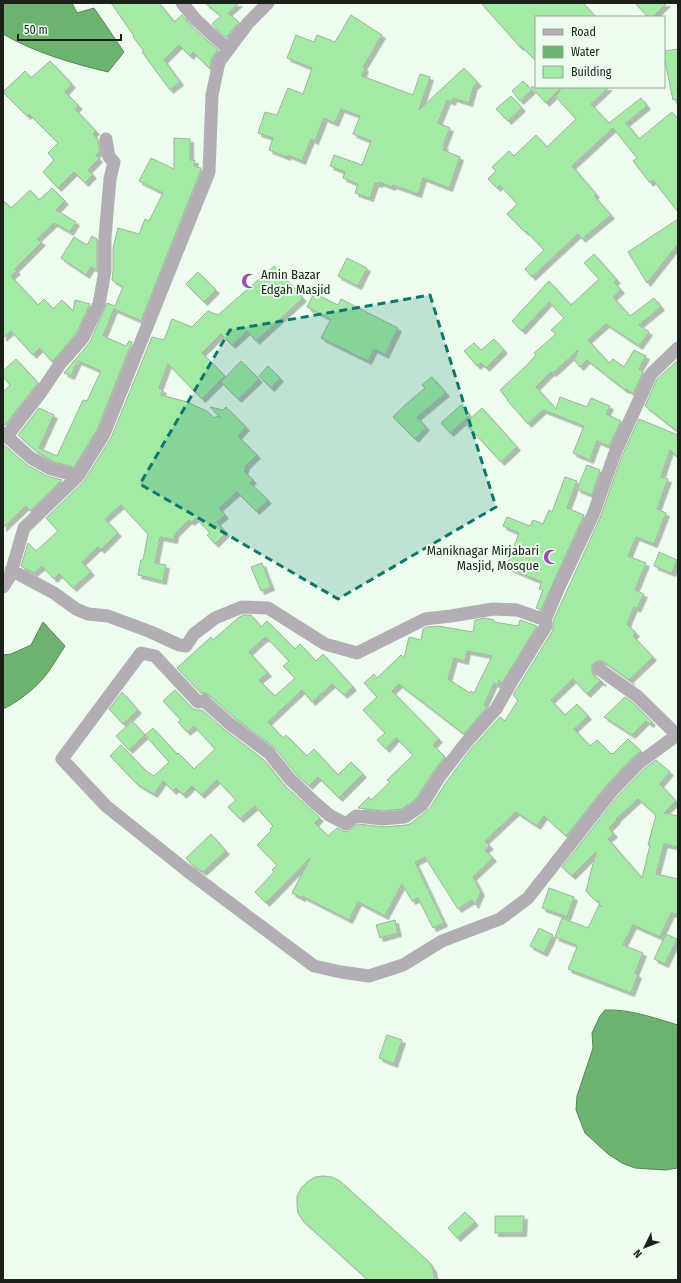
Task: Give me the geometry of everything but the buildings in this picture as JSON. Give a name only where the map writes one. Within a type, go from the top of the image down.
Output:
[{"type":"street","points":[[182,3],[196,20],[228,49]]},
{"type":"street","points":[[3,587],[10,576],[24,528],[78,476],[104,434],[209,172],[212,95],[219,62],[248,23],[268,3]]},
{"type":"street","points":[[78,476],[51,469],[31,458],[5,434],[39,395],[60,364],[83,338],[99,304],[105,271],[106,229],[110,178],[114,162],[108,157],[106,139]]},
{"type":"street","points":[[599,669],[637,696],[677,735],[639,763],[612,791],[528,898],[500,919],[442,941],[403,966],[369,976],[314,966],[186,870],[106,806],[62,759],[141,653],[155,656],[198,702],[204,701],[230,724],[269,753],[290,779],[329,815],[346,824],[356,816],[383,819],[405,817],[422,805],[440,776],[465,744],[496,709],[546,626],[545,620],[593,515],[615,453],[651,374],[678,348]]},
{"type":"street","points":[[12,570],[54,594],[76,609],[88,614],[108,616],[151,632],[179,645],[186,646],[194,634],[216,618],[242,607],[268,608],[325,644],[357,652],[425,619],[493,609],[517,610],[545,620]]},
{"type":"highlighted area","points":[[430,295],[496,507],[338,599],[140,484],[230,330]]},
{"type":"water","points":[[3,3],[72,3],[77,13],[94,8],[124,52],[108,72],[67,61],[28,47],[3,34]]},
{"type":"water","points":[[43,622],[65,646],[44,678],[17,701],[3,709],[3,655],[11,654],[31,645]]},
{"type":"water","points":[[605,1010],[633,1012],[678,1025],[678,1168],[665,1170],[635,1168],[622,1163],[608,1154],[585,1133],[576,1110],[577,1096],[593,1048],[592,1033],[600,1016]]},
{"type":"place","name":"Amin Bazar Edgah Masjid","points":[[249,281]]},
{"type":"place","name":"Maniknagar Mirjabari Masjid, Mosque","points":[[551,557]]}]
